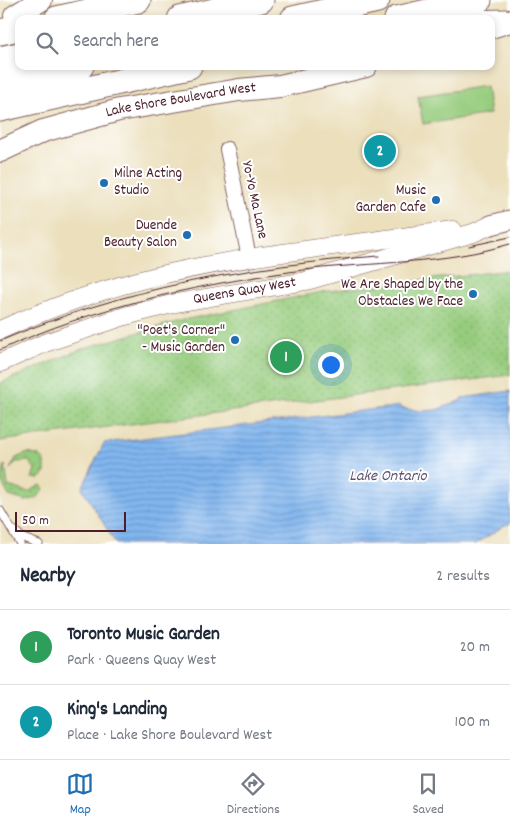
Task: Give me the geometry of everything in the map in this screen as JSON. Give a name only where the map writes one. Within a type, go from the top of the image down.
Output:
[{"type":"highway","points":[[23,15],[41,0]]},
{"type":"highway","points":[[75,15],[138,0]]},
{"type":"highway","points":[[197,15],[261,0]]},
{"type":"highway","points":[[311,15],[377,0]]},
{"type":"highway","points":[[417,15],[468,5]]},
{"type":"highway","points":[[495,26],[510,21]]},
{"type":"highway","points":[[0,59],[15,56]]},
{"type":"highway","points":[[0,84],[63,70]]},
{"type":"highway","points":[[0,109],[172,70]]},
{"type":"highway","name":"Lake Shore Boulevard West","points":[[2,149],[44,131],[119,110],[239,90],[280,86],[349,70]]},
{"type":"main road","name":"Queens Quay West","points":[[491,225],[510,220]]},
{"type":"street","name":"Yo-Yo Ma Lane","points":[[227,150],[249,258]]},
{"type":"street","name":"Queens Quay West","points":[[0,330],[60,306],[161,275],[249,258],[491,225]]},
{"type":"street","name":"Queens Quay West","points":[[0,363],[45,343],[125,316],[176,303],[327,276],[448,241],[491,225]]},
{"type":"lane","points":[[468,5],[510,12]]},
{"type":"lane","points":[[0,510],[20,544]]},
{"type":"lane","points":[[10,527],[23,538],[39,544]]},
{"type":"green space","points":[[486,86],[490,114],[423,124],[418,96]]},
{"type":"green space","points":[[510,270],[510,375],[0,441],[0,383],[84,348],[183,320],[327,291]]},
{"type":"green space","points":[[28,453],[40,456],[45,462],[45,474],[39,479],[32,478],[35,469],[29,461],[16,462],[10,469],[16,458]]},
{"type":"green space","points":[[5,465],[8,486],[28,492],[41,485],[44,489],[37,498],[26,501],[9,496],[1,481]]},
{"type":"water","name":"Lake Ontario","points":[[510,391],[510,524],[505,525],[476,544],[116,544],[82,488],[104,443],[400,406],[400,408],[421,411],[436,410],[462,400],[462,398]]},
{"type":"tram line","points":[[469,246],[510,237]]},
{"type":"tram line","points":[[0,350],[73,321],[110,309],[187,290],[303,270],[434,259],[485,251],[510,244]]},
{"type":"tram line","points":[[0,341],[93,307],[139,293],[186,282],[281,266],[379,256]]},
{"type":"place","name":"King's Landing","points":[[380,151]]},
{"type":"place","name":"Milne Acting Studio","points":[[104,183]]},
{"type":"place","name":"Music Garden Cafe","points":[[436,200]]},
{"type":"place","name":"Duende Beauty Salon","points":[[187,235]]},
{"type":"place","name":"We Are Shaped by the Obstacles We Face","points":[[473,294]]},
{"type":"place","name":"\"Poet's Corner\" - Music Garden","points":[[235,340]]},
{"type":"place","name":"Toronto Music Garden","points":[[286,357]]}]
